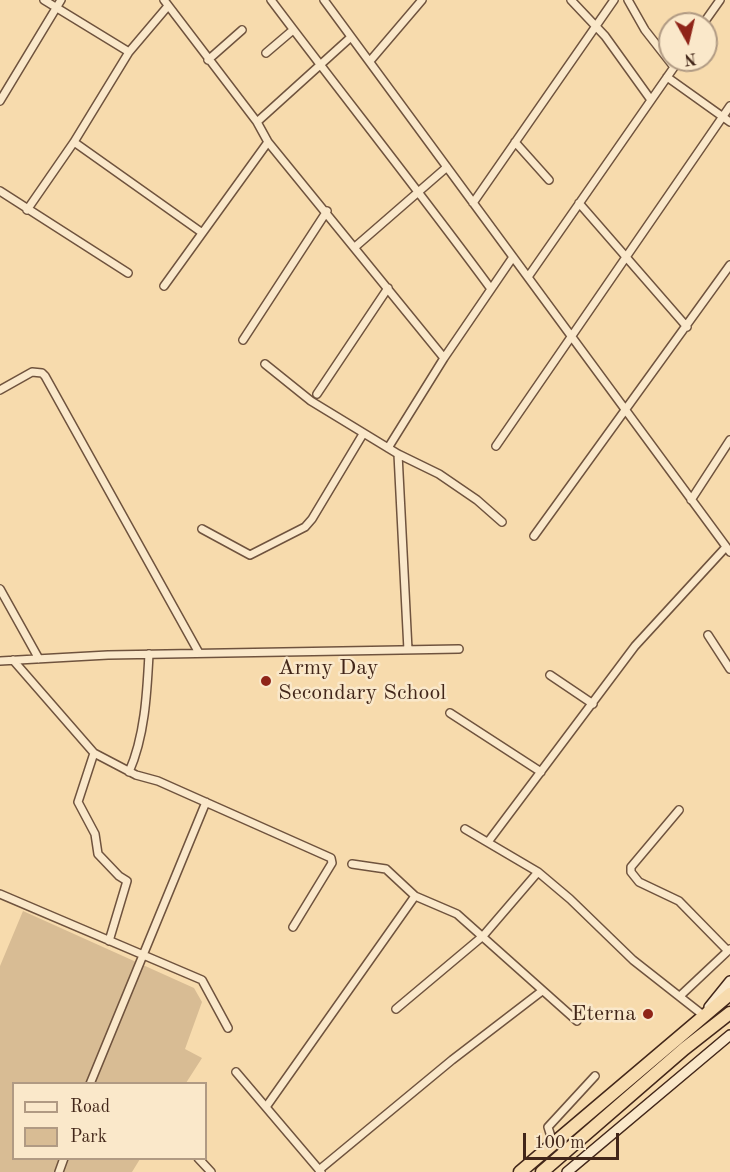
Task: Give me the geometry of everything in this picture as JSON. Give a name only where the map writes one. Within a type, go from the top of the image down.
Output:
[{"type":"highway","points":[[520,1172],[730,994]]},
{"type":"highway","points":[[543,1172],[684,1049],[730,1014]]},
{"type":"main road","points":[[703,1015],[730,981]]},
{"type":"main road","points":[[567,1172],[730,1035]]},
{"type":"street","points":[[44,0],[129,52]]},
{"type":"street","points":[[0,101],[61,0]]},
{"type":"street","points":[[271,0],[318,66],[419,191],[491,290]]},
{"type":"street","points":[[324,0],[370,61],[406,115],[447,167],[728,550],[635,645],[488,842]]},
{"type":"street","points":[[370,61],[422,0]]},
{"type":"street","points":[[571,0],[596,26],[651,100]]},
{"type":"street","points":[[473,203],[614,0]]},
{"type":"street","points":[[628,0],[658,45]]},
{"type":"street","points":[[27,210],[74,142],[129,52],[166,3],[257,122],[268,142],[444,358]]},
{"type":"street","points":[[208,60],[242,30]]},
{"type":"street","points":[[267,53],[293,30]]},
{"type":"street","points":[[257,122],[351,37]]},
{"type":"street","points":[[528,277],[670,72]]},
{"type":"street","points":[[667,77],[730,122]]},
{"type":"street","points":[[496,446],[730,106]]},
{"type":"street","points":[[74,142],[201,232]]},
{"type":"street","points":[[164,286],[268,142]]},
{"type":"street","points":[[515,142],[549,180]]},
{"type":"street","points":[[355,247],[447,167]]},
{"type":"street","points":[[0,191],[128,273]]},
{"type":"street","points":[[579,203],[687,327]]},
{"type":"street","points":[[243,340],[327,212]]},
{"type":"street","points":[[388,448],[444,358],[513,257]]},
{"type":"street","points":[[534,536],[730,265]]},
{"type":"street","points":[[317,394],[388,288]]},
{"type":"street","points":[[265,364],[311,401],[398,454],[439,474],[477,500],[502,522]]},
{"type":"street","points":[[0,390],[32,372],[42,373],[45,376],[199,653]]},
{"type":"street","points":[[202,529],[250,555],[305,527],[363,434]]},
{"type":"street","points":[[691,500],[730,440]]},
{"type":"street","points":[[398,454],[408,650]]},
{"type":"street","points":[[0,589],[39,658]]},
{"type":"street","points":[[708,635],[730,669]]},
{"type":"street","points":[[0,661],[149,654],[459,649]]},
{"type":"street","points":[[129,772],[138,744],[148,686],[149,654]]},
{"type":"street","points":[[13,660],[94,753],[129,772],[206,802],[331,858],[332,863],[293,927]]},
{"type":"street","points":[[550,675],[593,704]]},
{"type":"street","points":[[450,713],[541,772]]},
{"type":"street","points":[[94,753],[78,802],[95,834],[98,854],[118,876],[127,881],[110,941]]},
{"type":"street","points":[[90,1082],[206,802]]},
{"type":"street","points":[[679,810],[632,867],[631,872],[639,882],[679,901],[729,950],[680,996]]},
{"type":"street","points":[[465,829],[538,872],[570,899],[633,960],[703,1015]]},
{"type":"street","points":[[352,864],[386,868],[416,896],[457,915],[577,1021]]},
{"type":"street","points":[[396,1009],[483,936],[538,872]]},
{"type":"street","points":[[0,894],[202,980],[228,1028]]},
{"type":"street","points":[[266,1107],[416,896]]},
{"type":"street","points":[[236,1071],[320,1171],[452,1060],[542,991]]},
{"type":"street","points":[[553,1143],[548,1134],[548,1127],[595,1076]]},
{"type":"street","points":[[200,1160],[211,1172]]},
{"type":"green space","points":[[23,911],[194,988],[202,1002],[185,1049],[202,1058],[187,1082],[12,1082],[12,1160],[139,1160],[132,1172],[0,1172],[0,966]]},
{"type":"place","name":"Army Day Secondary School","points":[[266,681]]},
{"type":"place","name":"Eterna","points":[[648,1014]]}]
